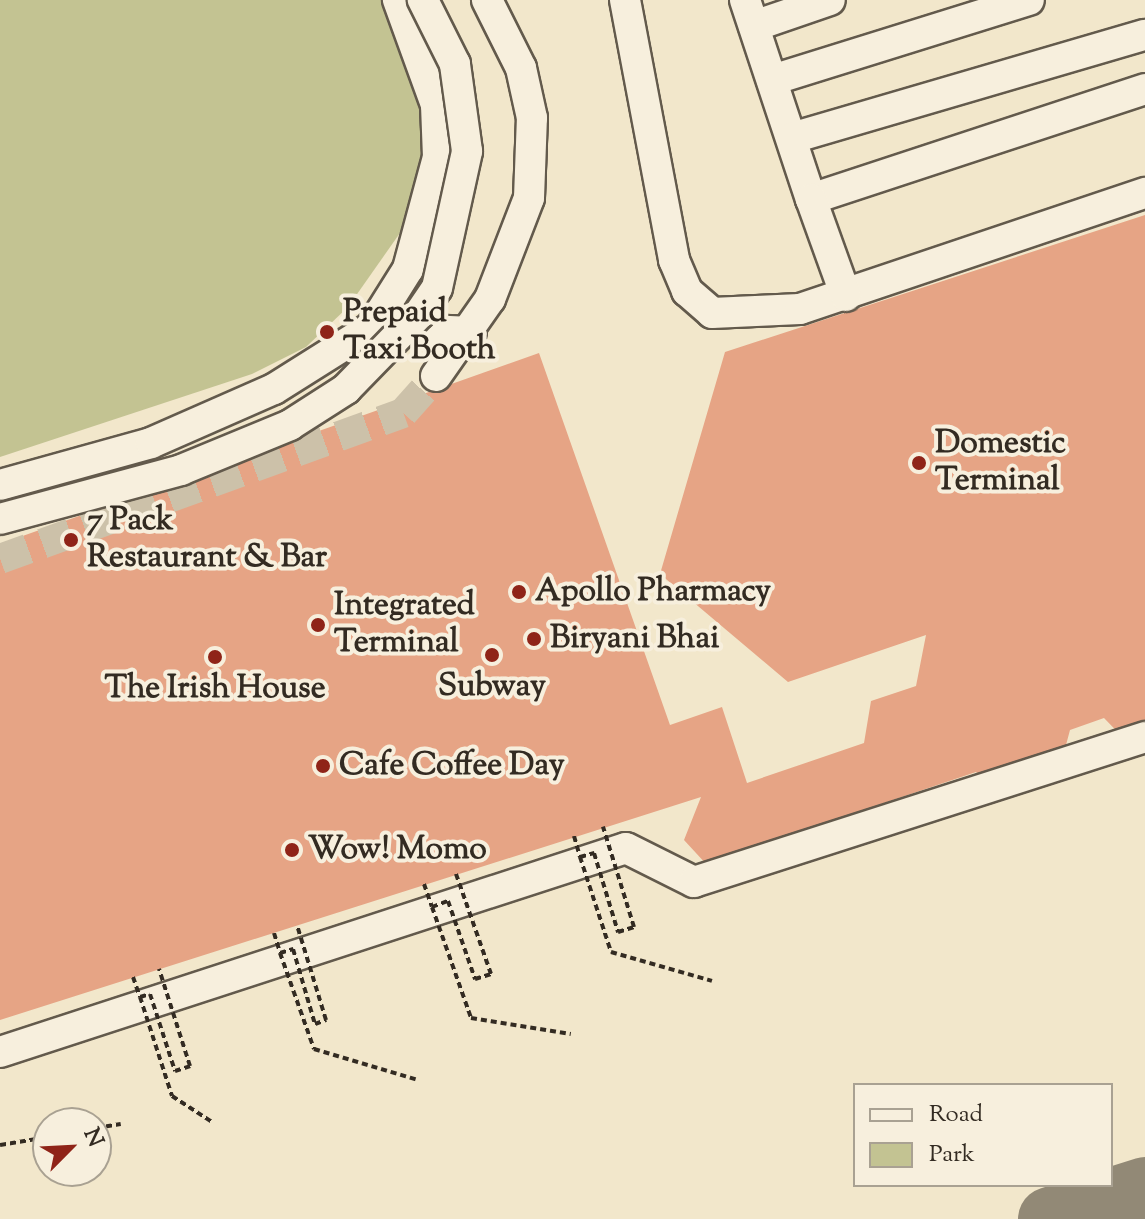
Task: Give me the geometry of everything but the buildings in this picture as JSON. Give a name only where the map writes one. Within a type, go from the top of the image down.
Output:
[{"type":"street","points":[[0,485],[151,443],[274,389],[371,328],[408,269],[438,157],[436,105],[398,0]]},
{"type":"street","points":[[0,519],[181,470],[290,425],[346,389],[420,313],[437,288],[467,151],[455,64],[423,0]]},
{"type":"street","points":[[436,376],[471,332],[511,253],[535,151],[521,68],[487,0]]},
{"type":"street","points":[[625,0],[664,222],[687,291],[728,317],[846,296],[1145,193]]},
{"type":"street","points":[[830,0],[750,13],[846,296]]},
{"type":"street","points":[[772,80],[1029,0]]},
{"type":"street","points":[[792,138],[1145,35]]},
{"type":"street","points":[[811,199],[1145,89]]},
{"type":"street","points":[[371,328],[471,332]]},
{"type":"street","points":[[0,1052],[626,848],[694,882],[1145,737]]},
{"type":"path","points":[[580,857],[594,853],[618,932],[634,927],[603,827]]},
{"type":"path","points":[[574,836],[611,952],[712,981]]},
{"type":"path","points":[[432,907],[448,901],[475,979],[491,974],[456,874]]},
{"type":"path","points":[[424,884],[471,1018],[571,1034]]},
{"type":"path","points":[[280,953],[293,949],[315,1024],[326,1020],[297,925]]},
{"type":"path","points":[[274,933],[314,1049],[418,1080]]},
{"type":"path","points":[[140,997],[150,994],[175,1071],[190,1066],[159,969]]},
{"type":"path","points":[[133,977],[172,1096],[212,1122]]},
{"type":"path","points":[[112,1125],[121,1124]]},
{"type":"path","points":[[0,1145],[32,1140]]},
{"type":"green space","points":[[0,0],[391,0],[425,107],[421,163],[407,223],[348,307],[306,347],[252,374],[0,457]]},
{"type":"taxiway","points":[[1050,1219],[1145,1189]]},
{"type":"tunnel","points":[[0,559],[403,413],[436,376]]},
{"type":"place","name":"Prepaid Taxi Booth","points":[[327,332]]},
{"type":"place","name":"Domestic Terminal","points":[[919,463]]},
{"type":"place","name":"7 Pack Restaurant & Bar","points":[[71,540]]},
{"type":"place","name":"Apollo Pharmacy","points":[[519,592]]},
{"type":"place","name":"Integrated Terminal","points":[[318,625]]},
{"type":"place","name":"Biryani Bhai","points":[[534,639]]},
{"type":"place","name":"Subway","points":[[492,655]]},
{"type":"place","name":"The Irish House","points":[[215,657]]},
{"type":"place","name":"Cafe Coffee Day","points":[[323,766]]},
{"type":"place","name":"Wow! Momo","points":[[292,850]]}]
